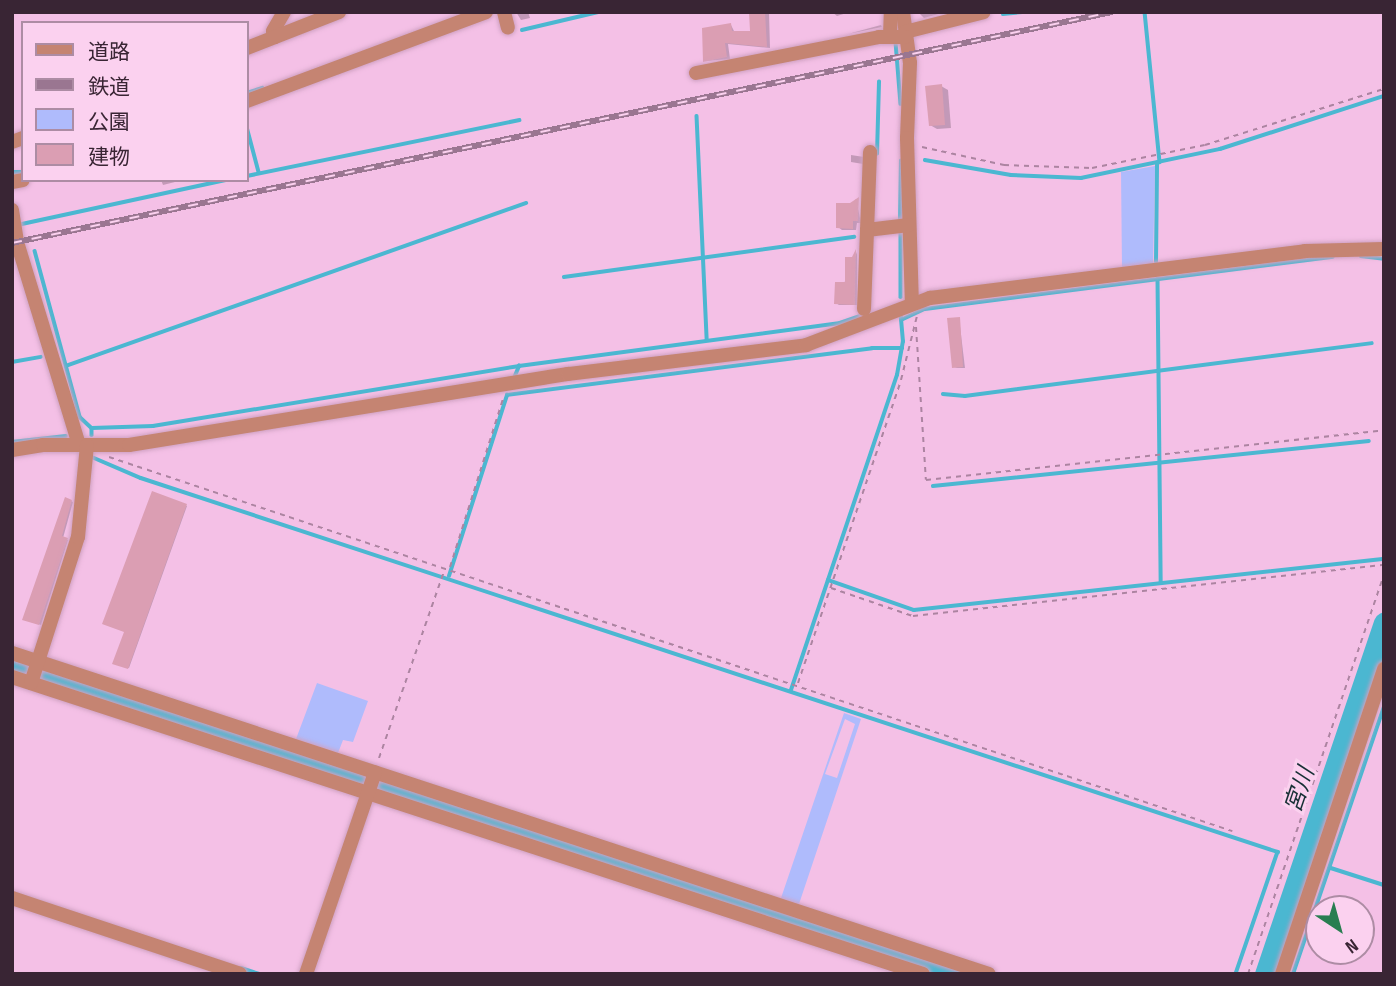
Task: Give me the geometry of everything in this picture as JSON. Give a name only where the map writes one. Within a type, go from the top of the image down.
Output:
[{"type":"street","points":[[275,37],[273,31],[284,12]]},
{"type":"street","points":[[248,48],[339,12]]},
{"type":"street","points":[[248,101],[486,12]]},
{"type":"street","points":[[504,12],[508,28]]},
{"type":"street","points":[[891,12],[910,63],[903,226],[915,309]]},
{"type":"street","points":[[899,36],[903,12]]},
{"type":"street","points":[[696,73],[899,36],[984,12]]},
{"type":"street","points":[[864,309],[871,229],[870,152]]},
{"type":"street","points":[[12,210],[17,242],[83,445],[78,537],[35,672]]},
{"type":"street","points":[[871,229],[903,226]]},
{"type":"street","points":[[12,450],[108,446],[507,384],[806,345],[915,309],[1305,251],[1384,249]]},
{"type":"street","points":[[12,653],[35,672],[372,782],[989,974]]},
{"type":"street","points":[[1282,974],[1384,670]]},
{"type":"street","points":[[12,677],[35,672],[372,782],[923,974]]},
{"type":"street","points":[[306,974],[372,782]]},
{"type":"street","points":[[12,898],[240,974]]},
{"type":"path","points":[[907,143],[960,158],[1066,170],[1159,155],[1384,89]]},
{"type":"path","points":[[915,309],[926,480],[1384,430]]},
{"type":"path","points":[[797,683],[832,586],[916,327]]},
{"type":"path","points":[[372,782],[443,577],[449,569],[507,384]]},
{"type":"path","points":[[108,446],[109,457],[117,463],[797,683],[1232,831]]},
{"type":"path","points":[[832,586],[913,616],[1384,565]]},
{"type":"path","points":[[1248,974],[1384,575]]},
{"type":"green space","points":[[1155,166],[1153,266],[1122,269],[1121,172]]},
{"type":"green space","points":[[317,683],[368,701],[353,742],[343,740],[338,753],[296,739]]},
{"type":"green space","points":[[844,713],[861,719],[798,907],[780,901]],"holes":[[[845,719],[855,724],[837,778],[825,774]]]},
{"type":"building","points":[[749,12],[765,12],[767,47],[725,43],[727,57],[703,62],[702,28],[731,23],[732,31],[750,31]]},
{"type":"building","points":[[942,84],[945,125],[929,126],[925,86]]},
{"type":"building","points":[[859,197],[858,221],[853,221],[853,229],[836,228],[836,203],[850,203]]},
{"type":"building","points":[[856,249],[855,305],[834,304],[835,282],[845,282],[845,257],[852,257]]},
{"type":"building","points":[[960,317],[963,367],[952,368],[947,318]]},
{"type":"building","points":[[152,491],[187,504],[128,669],[112,664],[124,632],[102,624]]},
{"type":"building","points":[[65,497],[72,500],[62,536],[68,538],[39,625],[22,620]]},
{"type":"waterway","points":[[522,30],[598,12]]},
{"type":"waterway","points":[[1003,14],[1022,12]]},
{"type":"waterway","points":[[1145,12],[1160,162]]},
{"type":"waterway","points":[[896,42],[901,104]]},
{"type":"waterway","points":[[877,154],[879,82]]},
{"type":"waterway","points":[[248,93],[262,88]]},
{"type":"waterway","points":[[925,160],[1011,175],[1081,178],[1220,149],[1384,96]]},
{"type":"waterway","points":[[697,116],[707,340]]},
{"type":"waterway","points":[[248,176],[519,120]]},
{"type":"waterway","points":[[248,131],[259,172]]},
{"type":"waterway","points":[[900,223],[901,161]]},
{"type":"waterway","points":[[1156,262],[1157,163]]},
{"type":"waterway","points":[[12,172],[21,172]]},
{"type":"waterway","points":[[22,224],[216,182]]},
{"type":"waterway","points":[[66,366],[526,203]]},
{"type":"waterway","points":[[901,231],[901,297]]},
{"type":"waterway","points":[[564,277],[854,237]]},
{"type":"waterway","points":[[35,251],[80,417],[92,428],[92,435]]},
{"type":"waterway","points":[[1361,256],[1384,259]]},
{"type":"waterway","points":[[901,320],[925,309],[1333,257]]},
{"type":"waterway","points":[[1158,279],[1161,582]]},
{"type":"waterway","points":[[515,376],[519,366],[840,323],[866,314]]},
{"type":"waterway","points":[[791,690],[897,375],[903,342],[901,317]]},
{"type":"waterway","points":[[943,394],[965,396],[1372,343]]},
{"type":"waterway","points":[[449,576],[507,395],[872,348],[902,348]]},
{"type":"waterway","points":[[12,362],[41,357]]},
{"type":"waterway","points":[[92,428],[153,426],[519,366]]},
{"type":"waterway","points":[[12,442],[66,436]]},
{"type":"waterway","points":[[933,486],[1369,441]]},
{"type":"waterway","points":[[92,457],[141,478],[1278,852],[1236,974]]},
{"type":"waterway","points":[[828,580],[914,610],[1382,559]]},
{"type":"waterway","name":"宮川","points":[[1265,974],[1384,623]]},
{"type":"waterway","points":[[12,666],[954,974]]},
{"type":"waterway","points":[[1293,974],[1384,707]]},
{"type":"waterway","points":[[1331,868],[1384,885]]},
{"type":"waterway","points":[[241,968],[259,974]]},
{"type":"railway","points":[[12,243],[1112,12]]}]
